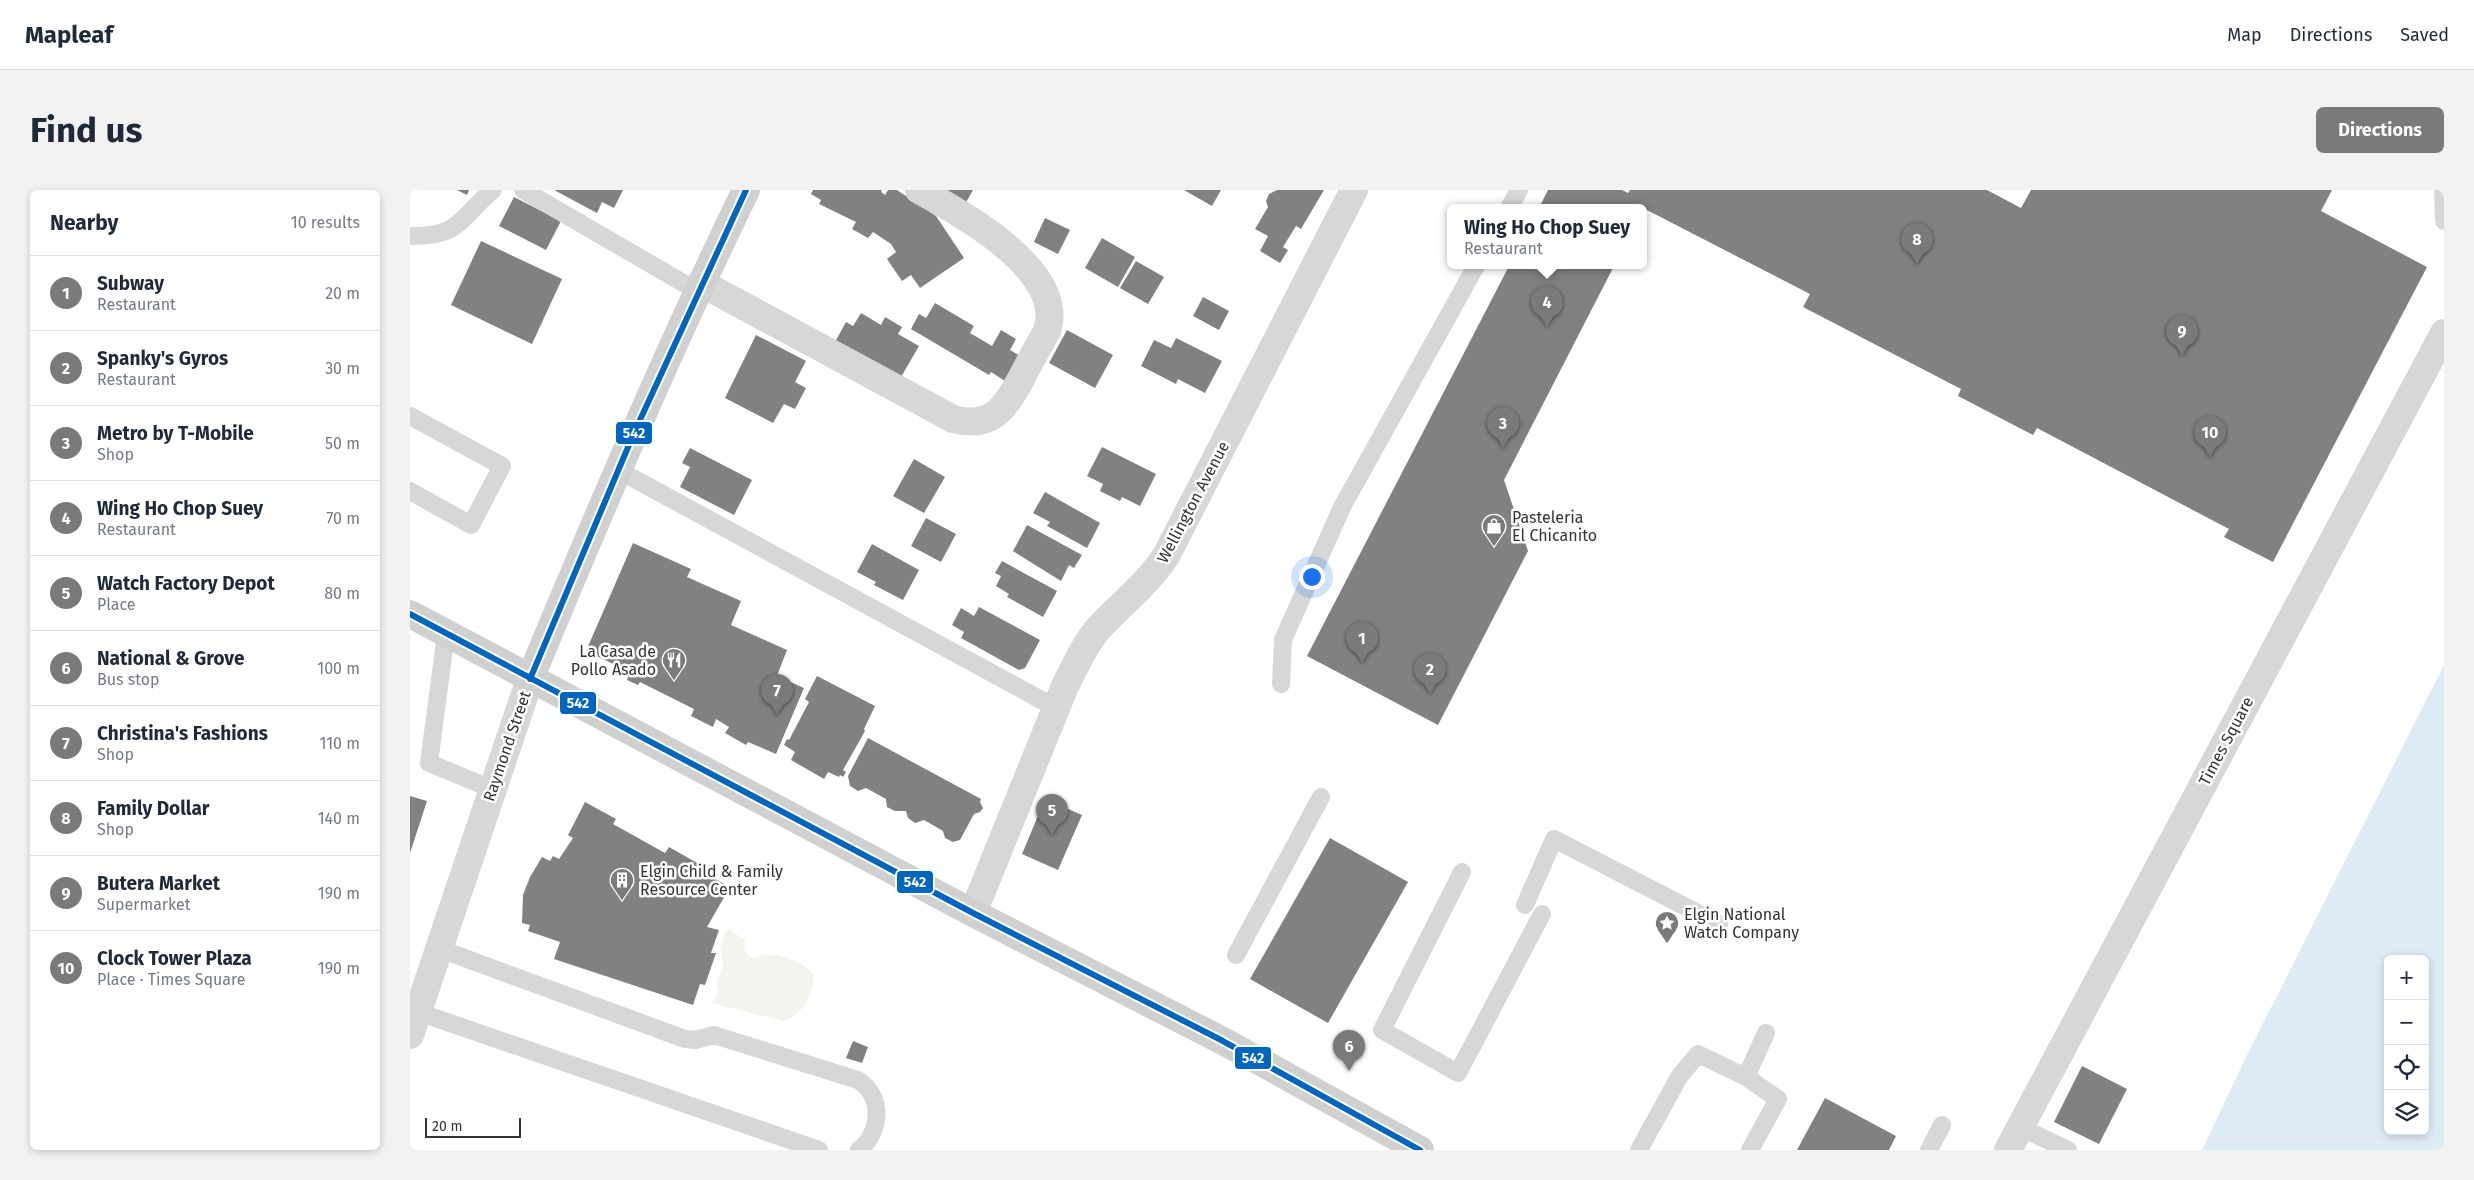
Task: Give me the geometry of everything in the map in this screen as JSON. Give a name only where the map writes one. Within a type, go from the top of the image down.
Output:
[{"type":"street","name":"Raymond Street","points":[[414,1023],[530,679],[618,470],[699,287],[746,190]]},
{"type":"street","points":[[699,287],[953,420],[975,422],[988,419],[1005,407],[1047,331],[1050,322],[1047,302],[1034,276],[1023,262],[966,216],[919,190]]},
{"type":"street","name":"Wellington Avenue","points":[[973,913],[1056,708],[1078,660],[1097,631],[1158,569],[1167,554],[1354,190]]},
{"type":"street","name":"Times Square","points":[[2014,1138],[2444,333]]},
{"type":"street","points":[[410,614],[973,913],[1223,1041],[1420,1150]]},
{"type":"lane","points":[[410,236],[431,236],[453,229],[493,190]]},
{"type":"lane","points":[[524,190],[699,287]]},
{"type":"lane","points":[[1511,204],[1519,190]]},
{"type":"lane","points":[[2443,190],[2444,221]]},
{"type":"lane","points":[[1281,684],[1283,640],[1342,507],[1474,269]]},
{"type":"lane","points":[[410,416],[502,466],[471,525],[410,491]]},
{"type":"lane","points":[[618,470],[1056,708]]},
{"type":"lane","points":[[446,634],[429,763],[492,789]]},
{"type":"lane","points":[[1236,955],[1321,797]]},
{"type":"lane","points":[[1525,905],[1554,839],[1719,924]]},
{"type":"lane","points":[[1462,872],[1382,1030],[1458,1073],[1542,914]]},
{"type":"lane","points":[[440,949],[685,1039],[695,1040],[714,1035],[774,1056],[858,1080],[871,1093],[878,1115],[871,1136],[859,1150]]},
{"type":"lane","points":[[414,1023],[819,1150]]},
{"type":"lane","points":[[1746,1077],[1766,1032]]},
{"type":"lane","points":[[1639,1150],[1679,1077],[1698,1054],[1746,1077],[1778,1099],[1750,1150]]},
{"type":"lane","points":[[1929,1150],[1942,1125]]},
{"type":"lane","points":[[2014,1138],[2068,1150]]},
{"type":"shaded area","points":[[2444,665],[2444,1150],[2202,1150],[2244,1061]]},
{"type":"shaded area","points":[[727,928],[745,940],[744,950],[751,958],[766,954],[779,956],[793,960],[810,971],[814,976],[811,991],[802,1009],[783,1021],[711,1003],[719,993],[716,982],[723,965],[720,948]]},
{"type":"building","points":[[457,190],[469,190],[467,195]]},
{"type":"building","points":[[554,190],[623,190],[614,208],[602,202],[597,213]]},
{"type":"building","points":[[813,190],[882,190],[881,192],[885,195],[888,190],[897,190],[936,216],[964,258],[920,288],[911,275],[902,281],[887,259],[896,252],[891,244],[873,232],[868,238],[852,229],[856,222],[819,204],[821,200],[811,194]]},
{"type":"building","points":[[942,190],[973,190],[964,206]]},
{"type":"building","points":[[1184,190],[1221,190],[1212,206]]},
{"type":"building","points":[[1277,190],[1324,190],[1301,229],[1296,226],[1283,247],[1288,250],[1280,263],[1260,251],[1268,236],[1255,229],[1268,207],[1266,201],[1269,194]]},
{"type":"building","points":[[1548,190],[1622,190],[1628,193],[1630,190],[1987,190],[2021,208],[2031,190],[2332,190],[2321,211],[2427,267],[2273,562],[2224,537],[2229,529],[2037,428],[2033,435],[1958,396],[1961,389],[1803,307],[1810,294],[1647,210],[1647,204],[1541,204]]},
{"type":"building","points":[[514,197],[561,221],[546,250],[499,226]]},
{"type":"building","points":[[1045,218],[1070,230],[1058,254],[1034,242]]},
{"type":"building","points":[[1102,238],[1135,257],[1118,287],[1085,268]]},
{"type":"building","points":[[481,241],[562,279],[532,344],[451,305]]},
{"type":"building","points":[[1136,261],[1164,277],[1148,304],[1120,288]]},
{"type":"building","points":[[1507,269],[1612,269],[1504,480],[1528,551],[1438,725],[1307,656]]},
{"type":"building","points":[[1203,297],[1229,311],[1219,330],[1193,316]]},
{"type":"building","points":[[935,303],[974,326],[970,333],[992,346],[1001,330],[1016,339],[1010,350],[1020,356],[1005,381],[991,372],[989,375],[911,329],[919,314],[926,318]]},
{"type":"building","points":[[861,313],[881,325],[885,317],[902,327],[898,334],[919,346],[897,384],[834,344],[846,322],[853,326]]},
{"type":"building","points":[[1067,330],[1113,355],[1095,388],[1049,363]]},
{"type":"building","points":[[756,335],[806,361],[795,382],[806,388],[795,409],[784,404],[773,423],[725,398]]},
{"type":"building","points":[[1176,338],[1222,361],[1205,393],[1178,379],[1176,384],[1141,366],[1154,340],[1171,348]]},
{"type":"building","points":[[1102,447],[1156,474],[1140,506],[1122,497],[1120,501],[1100,491],[1103,484],[1087,476]]},
{"type":"building","points":[[690,448],[752,480],[734,515],[680,487],[690,467],[682,463]]},
{"type":"building","points":[[914,459],[945,477],[924,513],[893,496]]},
{"type":"building","points":[[1045,492],[1100,523],[1087,548],[1047,526],[1050,522],[1033,513]]},
{"type":"building","points":[[926,518],[956,534],[941,562],[911,546]]},
{"type":"building","points":[[1027,525],[1082,555],[1074,568],[1069,565],[1061,581],[1013,551]]},
{"type":"building","points":[[633,543],[691,569],[687,577],[741,601],[731,625],[787,650],[777,676],[804,688],[776,754],[748,742],[746,745],[725,733],[729,727],[716,719],[713,727],[691,716],[694,709],[640,682],[638,685],[627,680],[630,672],[586,651]]},
{"type":"building","points":[[872,544],[919,570],[903,600],[874,585],[876,582],[857,572]]},
{"type":"building","points":[[1002,561],[1057,591],[1043,617],[1007,597],[1009,594],[996,586],[1001,576],[995,573]]},
{"type":"building","points":[[979,607],[1040,640],[1025,668],[1019,670],[961,638],[964,632],[952,625],[961,608],[974,616]]},
{"type":"building","points":[[817,676],[875,706],[864,729],[865,731],[843,770],[846,772],[843,777],[828,772],[824,779],[791,760],[795,752],[784,745],[787,739],[789,740],[809,702],[805,699]]},
{"type":"building","points":[[868,738],[981,799],[980,802],[983,808],[980,812],[974,814],[960,840],[953,842],[945,838],[943,831],[924,820],[915,823],[908,818],[906,811],[895,811],[887,807],[886,799],[866,788],[858,791],[850,786],[848,776]]},
{"type":"building","points":[[410,796],[427,801],[410,853]]},
{"type":"building","points":[[1045,799],[1082,815],[1058,870],[1022,854]]},
{"type":"building","name":"Elgin Child & Family Resource Center","points":[[585,802],[616,819],[613,824],[665,853],[669,847],[699,864],[697,869],[730,887],[707,927],[719,930],[711,953],[716,953],[705,985],[700,984],[693,1005],[554,959],[560,942],[528,931],[530,925],[522,923],[523,895],[530,877],[542,857],[550,861],[553,856],[559,859],[573,838],[568,835]]},
{"type":"building","points":[[1330,838],[1408,882],[1328,1023],[1250,979]]},
{"type":"building","points":[[853,1041],[868,1047],[862,1063],[846,1058]]},
{"type":"building","points":[[2082,1066],[2127,1089],[2099,1144],[2054,1122]]},
{"type":"building","points":[[1825,1098],[1896,1136],[1889,1150],[1797,1150]]},
{"type":"transit line","name":"542","points":[[530,679],[634,433],[746,190]]},
{"type":"transit line","name":"542","points":[[410,614],[973,913],[1223,1041],[1420,1150]]},
{"type":"place","name":"Family Dollar","points":[[1917,264]]},
{"type":"place","name":"Wing Ho Chop Suey","points":[[1547,327]]},
{"type":"place","name":"Butera Market","points":[[2182,356]]},
{"type":"place","name":"Metro by T-Mobile","points":[[1503,448]]},
{"type":"place","name":"Clock Tower Plaza","points":[[2210,457]]},
{"type":"place","name":"Pasteleria El Chicanito","points":[[1494,547]]},
{"type":"place","name":"Subway","points":[[1362,663]]},
{"type":"place","name":"La Casa de Pollo Asado","points":[[674,681]]},
{"type":"place","name":"Spanky's Gyros","points":[[1430,694]]},
{"type":"place","name":"Christina's Fashions","points":[[777,715]]},
{"type":"place","name":"Watch Factory Depot","points":[[1052,835]]},
{"type":"place","name":"Elgin Child & Family Resource Center","points":[[622,901]]},
{"type":"place","name":"Elgin National Watch Company","points":[[1667,944]]},
{"type":"place","name":"National & Grove","points":[[1349,1071]]}]
